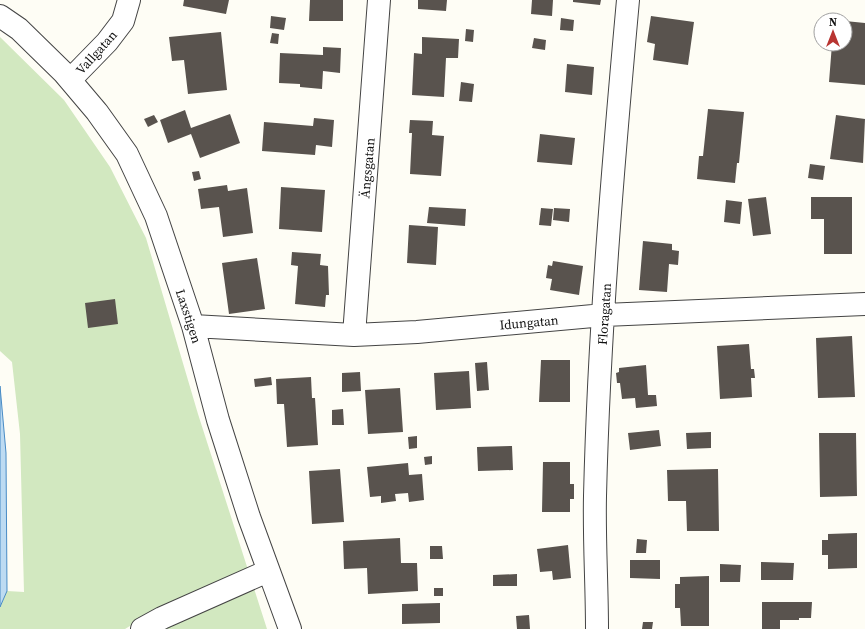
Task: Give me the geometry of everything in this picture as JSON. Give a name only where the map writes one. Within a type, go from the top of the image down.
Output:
[{"type":"street","name":"Vallgatan","points":[[70,80],[107,42],[123,21],[129,0]]},
{"type":"street","name":"Ängsgatan","points":[[354,335],[379,0]]},
{"type":"street","name":"Floragatan","points":[[597,629],[595,498],[600,374],[617,124],[628,0]]},
{"type":"street","name":"Laxstigen","points":[[0,16],[19,29],[70,80],[97,112],[126,154],[156,216],[193,326],[218,420],[268,571],[290,629]]},
{"type":"street","name":"Idungatan","points":[[193,326],[354,335],[417,332],[604,315],[865,304]]},
{"type":"street","points":[[142,629],[162,618],[268,571]]},
{"type":"green space","points":[[0,37],[64,100],[110,167],[146,238],[198,414],[267,629],[151,629],[143,618],[125,629],[0,629],[0,607],[7,591],[24,592],[20,434],[12,362],[0,351]]},
{"type":"water","points":[[0,386],[6,453],[7,591],[0,607]]},
{"type":"building","points":[[184,0],[229,0],[226,14],[183,6]]},
{"type":"building","points":[[310,0],[343,0],[343,21],[309,21]]},
{"type":"building","points":[[418,0],[447,0],[446,11],[418,9]]},
{"type":"building","points":[[532,0],[553,0],[552,16],[531,14]]},
{"type":"building","points":[[573,0],[601,0],[600,5],[573,2]]},
{"type":"building","points":[[271,16],[286,18],[284,30],[270,28]]},
{"type":"building","points":[[651,16],[694,22],[688,65],[653,60],[655,44],[647,42]]},
{"type":"building","points":[[561,18],[574,20],[573,31],[560,30]]},
{"type":"building","points":[[853,22],[865,23],[865,85],[829,82],[831,52],[853,52]]},
{"type":"building","points":[[466,29],[474,30],[473,42],[465,41]]},
{"type":"building","points":[[221,32],[227,90],[188,94],[184,60],[172,61],[169,37]]},
{"type":"building","points":[[272,33],[279,34],[278,44],[270,43]]},
{"type":"building","points":[[422,37],[459,39],[458,58],[446,58],[444,97],[412,95],[414,53],[422,54]]},
{"type":"building","points":[[534,38],[546,40],[545,50],[532,48]]},
{"type":"building","points":[[323,47],[341,48],[340,73],[323,71],[322,89],[300,87],[300,84],[279,83],[280,53],[323,55]]},
{"type":"building","points":[[567,64],[594,67],[592,95],[565,92]]},
{"type":"building","points":[[461,82],[474,84],[472,102],[459,101]]},
{"type":"building","points":[[708,109],[744,112],[739,163],[737,163],[735,183],[697,179],[699,156],[703,156]]},
{"type":"building","points":[[185,110],[191,128],[230,114],[240,143],[200,158],[191,134],[168,143],[160,120]]},
{"type":"building","points":[[154,115],[158,122],[148,127],[144,119]]},
{"type":"building","points":[[836,115],[865,119],[863,163],[830,159]]},
{"type":"building","points":[[314,118],[334,120],[332,147],[316,145],[315,155],[262,151],[264,122],[313,126]]},
{"type":"building","points":[[410,120],[433,121],[432,135],[444,136],[441,176],[410,174],[412,133],[409,133]]},
{"type":"building","points":[[540,134],[575,138],[572,165],[537,162]]},
{"type":"building","points":[[810,164],[825,166],[823,180],[808,178]]},
{"type":"building","points":[[199,171],[201,179],[194,181],[192,172]]},
{"type":"building","points":[[227,185],[228,191],[247,188],[253,233],[223,237],[219,207],[201,209],[198,189]]},
{"type":"building","points":[[281,187],[325,190],[322,232],[279,229]]},
{"type":"building","points":[[766,197],[771,234],[753,236],[748,199]]},
{"type":"building","points":[[811,197],[852,197],[852,254],[824,254],[824,219],[811,219]]},
{"type":"building","points":[[726,200],[742,202],[740,224],[724,222]]},
{"type":"building","points":[[429,207],[466,209],[465,226],[427,223]]},
{"type":"building","points":[[541,208],[553,209],[551,226],[539,225]]},
{"type":"building","points":[[554,208],[570,209],[569,222],[553,220]]},
{"type":"building","points":[[409,225],[438,227],[436,265],[407,263]]},
{"type":"building","points":[[643,241],[672,244],[672,250],[679,251],[678,265],[669,264],[667,292],[639,290]]},
{"type":"building","points":[[292,252],[321,254],[320,265],[328,266],[329,295],[326,295],[325,307],[295,304],[298,266],[291,265]]},
{"type":"building","points":[[257,258],[265,309],[229,314],[222,263]]},
{"type":"building","points":[[553,261],[583,266],[579,295],[550,290],[552,279],[546,278],[548,265],[552,266]]},
{"type":"building","points":[[115,299],[118,324],[88,328],[85,303]]},
{"type":"building","points":[[852,336],[855,397],[818,398],[816,338]]},
{"type":"building","points":[[749,344],[751,369],[754,369],[755,378],[751,378],[752,397],[720,399],[717,346]]},
{"type":"building","points":[[541,360],[570,360],[570,402],[539,402]]},
{"type":"building","points":[[487,362],[489,390],[477,391],[475,363]]},
{"type":"building","points":[[646,365],[648,395],[656,395],[657,406],[636,408],[635,398],[622,399],[620,383],[617,383],[616,373],[619,372],[619,368]]},
{"type":"building","points":[[469,371],[471,408],[436,410],[434,373]]},
{"type":"building","points":[[360,372],[361,391],[342,392],[342,373]]},
{"type":"building","points":[[271,377],[272,385],[255,387],[254,379]]},
{"type":"building","points":[[311,377],[312,398],[315,398],[318,445],[287,447],[284,404],[277,404],[276,379]]},
{"type":"building","points":[[400,388],[403,432],[368,434],[365,390]]},
{"type":"building","points":[[343,409],[344,425],[332,425],[332,410]]},
{"type":"building","points":[[659,430],[661,446],[630,450],[628,433]]},
{"type":"building","points":[[711,432],[711,448],[687,449],[686,433]]},
{"type":"building","points":[[819,433],[856,433],[857,496],[820,497]]},
{"type":"building","points":[[417,436],[417,448],[409,449],[408,437]]},
{"type":"building","points":[[512,446],[513,470],[478,471],[477,447]]},
{"type":"building","points":[[432,456],[432,464],[425,465],[424,457]]},
{"type":"building","points":[[543,462],[570,462],[570,484],[574,484],[574,499],[570,499],[570,512],[542,512]]},
{"type":"building","points":[[408,463],[409,475],[422,474],[424,500],[409,502],[408,493],[395,494],[396,501],[381,503],[381,496],[370,497],[367,467]]},
{"type":"building","points":[[340,469],[344,522],[312,524],[309,471]]},
{"type":"building","points":[[718,469],[719,531],[687,531],[686,501],[668,501],[667,470]]},
{"type":"building","points":[[857,533],[857,568],[828,569],[828,555],[822,555],[822,540],[828,540],[828,534]]},
{"type":"building","points":[[400,538],[401,563],[417,563],[418,591],[368,594],[367,568],[344,569],[343,541]]},
{"type":"building","points":[[637,539],[647,540],[646,553],[636,553]]},
{"type":"building","points":[[568,545],[571,578],[553,580],[552,571],[540,572],[537,549]]},
{"type":"building","points":[[430,546],[442,546],[443,559],[430,559]]},
{"type":"building","points":[[630,560],[660,560],[660,579],[630,578]]},
{"type":"building","points":[[761,562],[794,563],[793,580],[761,580]]},
{"type":"building","points":[[720,564],[741,565],[740,582],[720,582]]},
{"type":"building","points":[[517,574],[517,586],[493,586],[493,575]]},
{"type":"building","points":[[709,576],[709,626],[681,626],[680,608],[675,608],[675,584],[680,584],[680,577]]},
{"type":"building","points":[[434,588],[443,588],[443,596],[434,596]]},
{"type":"building","points":[[762,602],[812,602],[811,618],[799,618],[799,620],[780,620],[780,629],[762,629]]},
{"type":"building","points":[[440,603],[440,623],[402,624],[402,604]]},
{"type":"building","points":[[529,615],[530,629],[517,629],[516,616]]},
{"type":"building","points":[[643,622],[653,622],[652,629],[642,629]]}]
